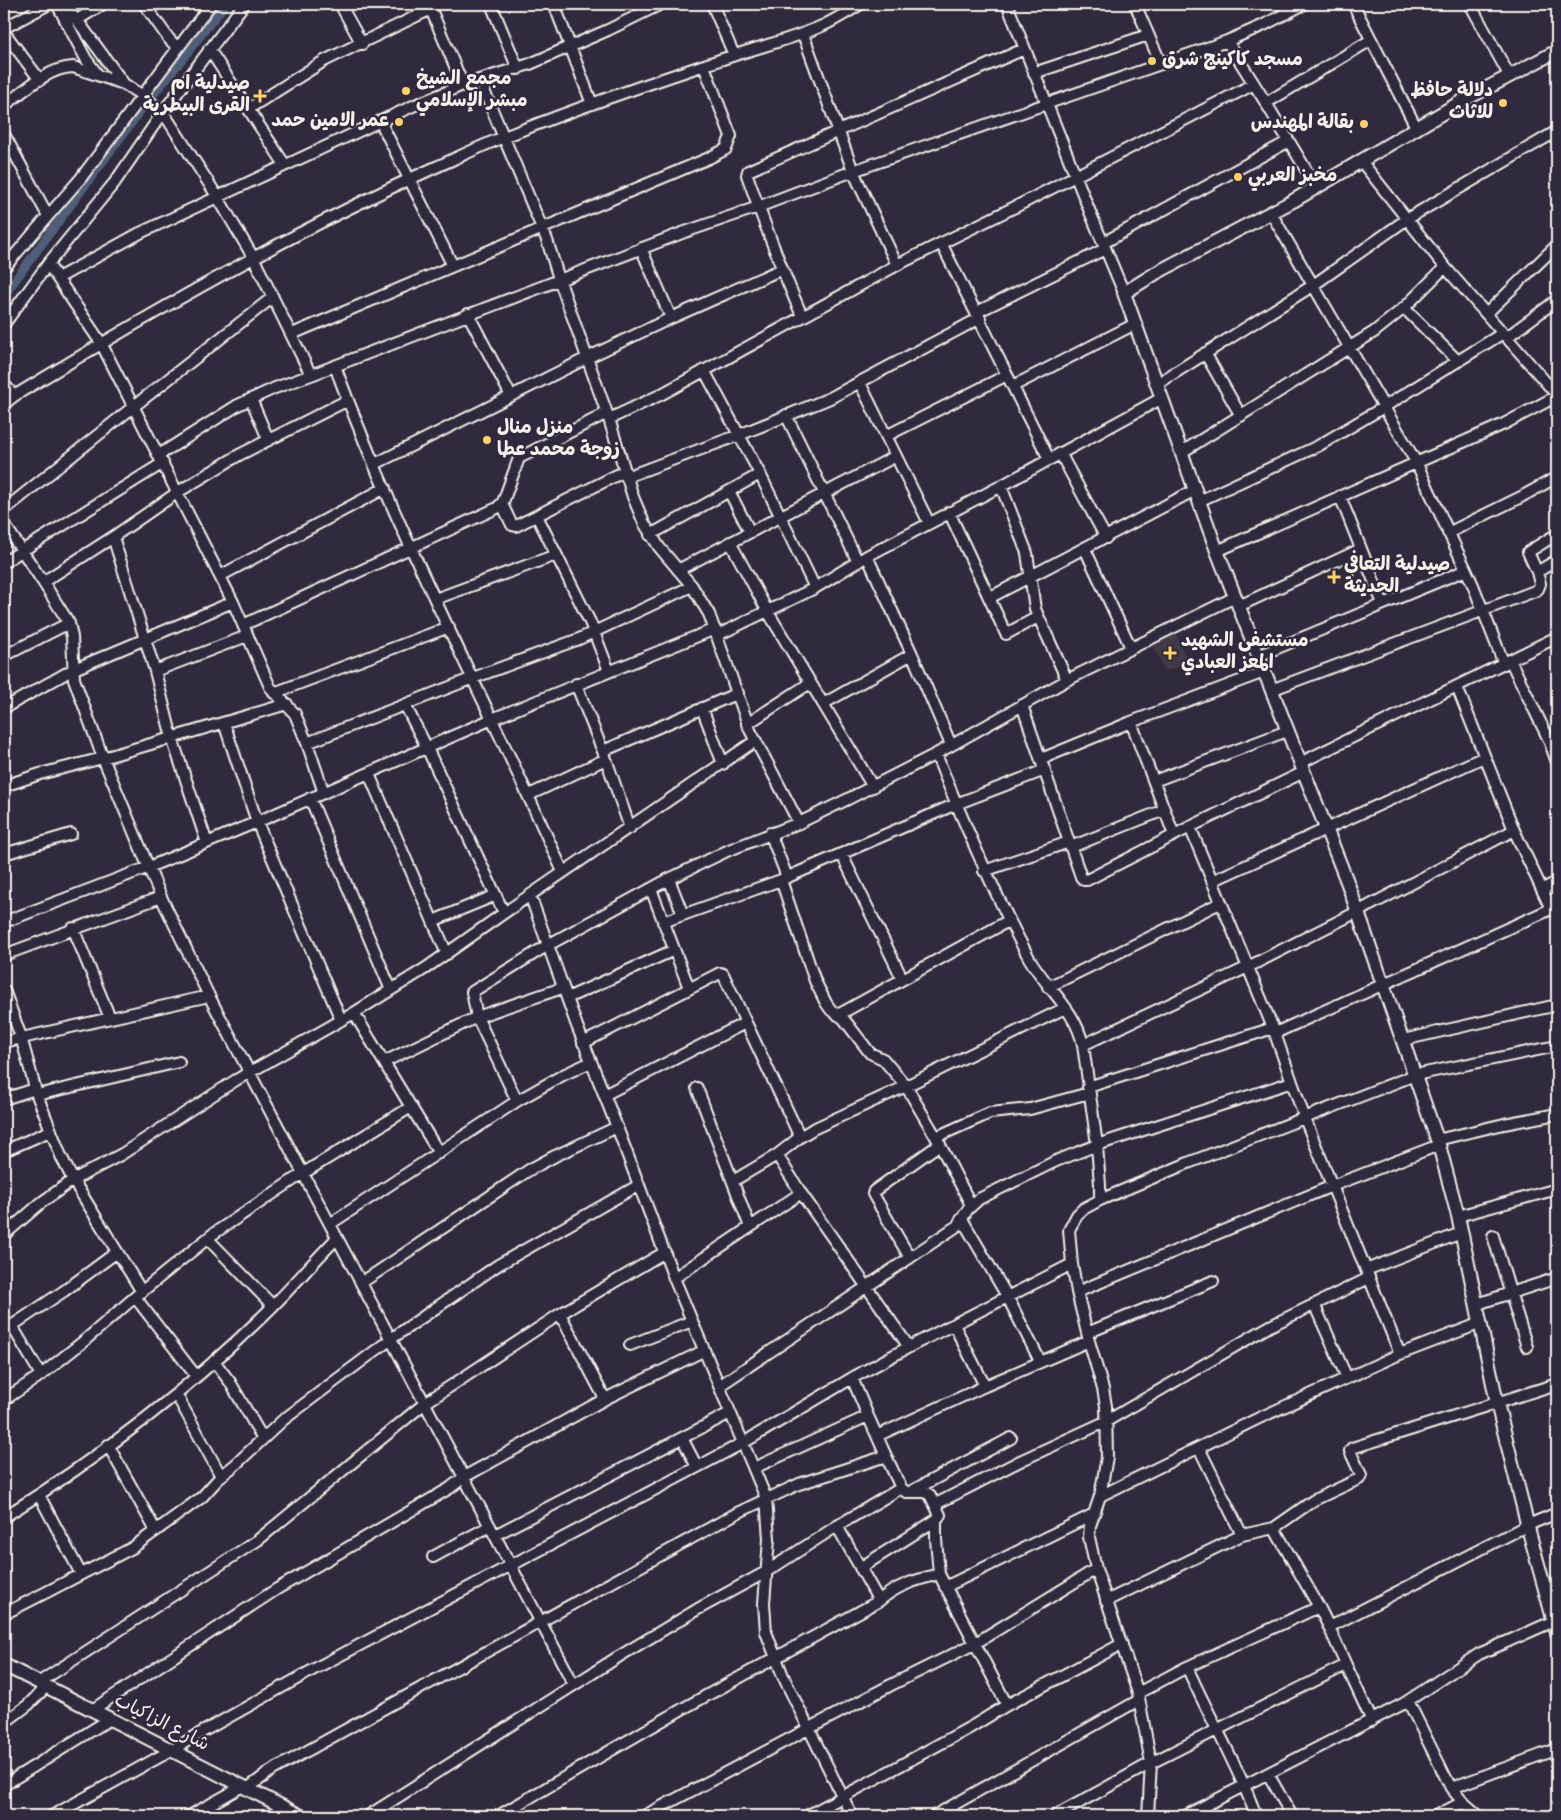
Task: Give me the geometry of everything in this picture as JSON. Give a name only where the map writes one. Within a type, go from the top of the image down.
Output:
[{"type":"street","points":[[4,28],[49,4]]},
{"type":"street","points":[[58,4],[77,20],[124,84]]},
{"type":"street","points":[[58,4],[91,69],[99,76]]},
{"type":"street","points":[[77,20],[103,4]]},
{"type":"street","points":[[144,4],[169,39],[178,48]]},
{"type":"street","points":[[4,268],[81,178],[211,4]]},
{"type":"street","points":[[4,324],[48,264],[115,182],[161,110],[244,4]]},
{"type":"street","points":[[340,4],[362,44]]},
{"type":"street","points":[[491,4],[518,69]]},
{"type":"street","points":[[554,4],[592,104]]},
{"type":"street","points":[[58,278],[140,233],[380,121],[463,85],[518,69],[608,30],[661,4]]},
{"type":"street","points":[[712,4],[734,55]]},
{"type":"street","points":[[4,404],[101,343],[253,258],[320,222],[409,180],[503,138],[592,104],[734,55],[804,34],[833,21],[861,4]]},
{"type":"street","points":[[1135,4],[1161,64]]},
{"type":"street","points":[[4,562],[161,459],[238,405],[251,399],[311,374],[641,248],[853,171],[1227,41],[1285,8],[1304,4]]},
{"type":"street","points":[[1353,4],[1417,128]]},
{"type":"street","points":[[1470,4],[1509,75]]},
{"type":"street","points":[[1010,5],[1024,49],[1124,293],[1217,551],[1327,828],[1438,1142],[1458,1216],[1482,1323],[1497,1403],[1556,1627],[1479,1654],[1408,1701],[1372,1721],[1185,1816]]},
{"type":"street","points":[[248,109],[324,61],[362,44],[430,7],[463,85]]},
{"type":"street","points":[[4,32],[40,80]]},
{"type":"street","points":[[804,34],[853,171],[897,265]]},
{"type":"street","points":[[1034,73],[1148,35]]},
{"type":"street","points":[[1266,103],[1371,40]]},
{"type":"street","points":[[1227,41],[1316,188]]},
{"type":"street","points":[[210,49],[285,165]]},
{"type":"street","points":[[802,316],[746,175],[748,171],[1024,49]]},
{"type":"street","points":[[1124,293],[1156,273],[1316,188],[1509,75],[1557,51]]},
{"type":"street","points":[[292,334],[542,230],[726,149],[730,143],[730,131],[704,66]]},
{"type":"street","points":[[4,106],[40,80],[65,67],[73,67],[124,84],[161,110],[217,196],[253,258],[311,374]]},
{"type":"street","points":[[480,81],[542,230],[608,416],[625,474],[644,523],[650,535],[692,586],[709,614],[738,693],[747,724],[799,823]]},
{"type":"street","points":[[243,625],[497,508],[502,504],[519,458],[608,416],[652,399],[897,265],[1254,84]]},
{"type":"street","points":[[380,121],[453,266]]},
{"type":"street","points":[[1157,384],[1312,286],[1407,219],[1557,131]]},
{"type":"street","points":[[4,134],[48,216]]},
{"type":"street","points":[[502,504],[514,526],[625,474],[739,435],[830,398],[860,383],[1289,141]]},
{"type":"street","points":[[1217,551],[1504,424],[1557,395],[1445,267],[1361,161]]},
{"type":"street","points":[[1271,213],[1416,462],[1507,662],[1549,740],[1557,762]]},
{"type":"street","points":[[941,243],[1049,459]]},
{"type":"street","points":[[1486,314],[1557,245]]},
{"type":"street","points":[[641,248],[671,318]]},
{"type":"street","points":[[48,264],[101,343],[233,602],[274,692],[295,714],[308,743],[324,793]]},
{"type":"street","points":[[1182,452],[1374,332],[1404,308],[1445,267]]},
{"type":"street","points":[[375,464],[587,358],[671,318],[782,269]]},
{"type":"street","points":[[4,510],[132,407],[274,297]]},
{"type":"street","points":[[989,598],[1106,538],[1197,496],[1318,446],[1458,361],[1505,335],[1557,300]]},
{"type":"street","points":[[1404,308],[1458,361]]},
{"type":"street","points":[[468,314],[512,396]]},
{"type":"street","points":[[1013,386],[1135,324]]},
{"type":"street","points":[[1205,353],[1241,416]]},
{"type":"street","points":[[335,366],[412,548],[529,795],[563,872]]},
{"type":"street","points":[[704,370],[760,474],[816,588]]},
{"type":"street","points":[[886,436],[1007,375]]},
{"type":"street","points":[[860,383],[929,523]]},
{"type":"street","points":[[4,384],[14,396]]},
{"type":"street","points":[[4,922],[207,843],[576,684],[768,612],[816,588],[863,559],[1162,398]]},
{"type":"street","points":[[251,399],[268,439]]},
{"type":"street","points":[[43,582],[114,537],[178,492],[268,439],[348,400]]},
{"type":"street","points":[[786,415],[824,494],[863,559],[912,654],[951,745]]},
{"type":"street","points":[[1060,453],[1106,538]]},
{"type":"street","points":[[678,570],[896,456]]},
{"type":"street","points":[[650,535],[760,474]]},
{"type":"street","points":[[1448,533],[1521,498],[1557,477]]},
{"type":"street","points":[[1001,486],[1027,553],[1038,618],[1068,680]]},
{"type":"street","points":[[220,576],[385,488]]},
{"type":"street","points":[[729,491],[750,532]]},
{"type":"street","points":[[1340,496],[1383,604]]},
{"type":"street","points":[[949,512],[1006,634],[1038,618]]},
{"type":"street","points":[[537,516],[595,632],[609,672]]},
{"type":"street","points":[[4,524],[69,624],[73,646],[72,670],[76,687],[103,758],[161,896],[209,996],[574,1685]]},
{"type":"street","points":[[1271,690],[1538,589],[1540,584],[1537,572],[1528,552],[1557,534]]},
{"type":"street","points":[[114,537],[155,671],[172,738],[207,843]]},
{"type":"street","points":[[730,542],[768,612],[872,787]]},
{"type":"street","points":[[1085,549],[1131,648]]},
{"type":"street","points":[[517,1101],[477,1017],[472,996],[474,990],[548,945],[669,879],[729,850],[799,823],[872,787],[936,754],[1068,680],[1131,648],[1361,549]]},
{"type":"street","points":[[435,599],[556,556]]},
{"type":"street","points":[[1537,572],[1557,560]]},
{"type":"street","points":[[1258,656],[1466,570]]},
{"type":"street","points":[[308,743],[473,678],[568,644],[692,586]]},
{"type":"street","points":[[4,708],[72,670],[233,602]]},
{"type":"street","points":[[4,656],[69,624]]},
{"type":"street","points":[[274,692],[448,627]]},
{"type":"street","points":[[155,671],[247,636]]},
{"type":"street","points":[[1022,705],[1081,877],[1087,880],[1302,767],[1557,637]]},
{"type":"street","points":[[823,704],[912,654]]},
{"type":"street","points":[[1041,759],[1131,722],[1264,672]]},
{"type":"street","points":[[747,724],[810,683]]},
{"type":"street","points":[[576,684],[630,828]]},
{"type":"street","points":[[910,1258],[873,1194],[874,1191],[938,1141],[990,1113],[1030,1109],[1274,1031],[1383,986],[1554,907],[1514,830],[1457,687]]},
{"type":"street","points":[[529,795],[604,755],[702,708],[738,693]]},
{"type":"street","points":[[4,786],[40,774],[224,724],[287,704]]},
{"type":"street","points":[[405,705],[504,913]]},
{"type":"street","points":[[702,708],[723,764]]},
{"type":"street","points":[[1131,722],[1174,835]]},
{"type":"street","points":[[224,724],[257,822],[341,1020]]},
{"type":"street","points":[[1154,782],[1287,731]]},
{"type":"street","points":[[4,1236],[42,1202],[73,1180],[122,1154],[250,1072],[354,1013],[447,954],[755,741]]},
{"type":"street","points":[[936,754],[984,871],[1008,920],[1034,968],[1078,1026],[1083,1044],[1097,1145],[1100,1200]]},
{"type":"street","points":[[1212,881],[1484,757]]},
{"type":"street","points":[[663,922],[842,855],[956,804],[1045,770]]},
{"type":"street","points":[[368,774],[447,954]]},
{"type":"street","points":[[310,798],[391,990]]},
{"type":"street","points":[[984,871],[1070,844],[1164,810]]},
{"type":"street","points":[[1190,827],[1274,1031],[1305,1119],[1400,1354]]},
{"type":"street","points":[[1083,1044],[1248,967],[1514,830]]},
{"type":"street","points":[[770,833],[815,981],[826,1003],[831,1010],[843,1018],[870,1053],[883,1058],[906,1086],[972,1205]]},
{"type":"street","points":[[4,854],[71,834]]},
{"type":"street","points":[[842,855],[902,978]]},
{"type":"street","points":[[669,879],[683,915]]},
{"type":"street","points":[[1543,889],[1557,882]]},
{"type":"street","points":[[651,889],[689,988]]},
{"type":"street","points":[[433,921],[496,895]]},
{"type":"street","points":[[530,895],[562,988],[674,1278],[766,1498],[769,1531],[764,1619],[775,1658],[852,1816]]},
{"type":"street","points":[[4,955],[161,896]]},
{"type":"street","points":[[1048,987],[1220,903]]},
{"type":"street","points":[[838,1014],[1008,920]]},
{"type":"street","points":[[73,928],[110,1018]]},
{"type":"street","points":[[567,998],[674,950]]},
{"type":"street","points":[[583,1043],[720,972],[723,974],[800,1137]]},
{"type":"street","points":[[384,1062],[477,1017],[562,988]]},
{"type":"street","points":[[4,990],[21,1037],[36,1092],[50,1131],[73,1180],[117,1252],[138,1294],[196,1376]]},
{"type":"street","points":[[4,1042],[209,996]]},
{"type":"street","points":[[1403,1040],[1557,1005]]},
{"type":"street","points":[[733,1181],[777,1155],[812,1129],[906,1086],[1065,1008]]},
{"type":"street","points":[[354,1013],[439,1153]]},
{"type":"street","points":[[604,1095],[745,1023]]},
{"type":"street","points":[[1148,1816],[1151,1762],[1138,1696],[1096,1569],[1089,1537],[1092,1515],[1100,1496],[1107,1457],[1107,1422],[1103,1388],[1088,1337],[1072,1264],[1069,1230],[1072,1222],[1083,1209],[1100,1200],[1188,1163],[1415,1075],[1557,1046]]},
{"type":"street","points":[[4,1099],[179,1062]]},
{"type":"street","points":[[330,1224],[517,1101],[563,1075],[591,1062]]},
{"type":"street","points":[[718,1386],[957,1226],[972,1205],[990,1193],[1043,1167],[1097,1145],[1292,1082]]},
{"type":"street","points":[[697,1088],[750,1227]]},
{"type":"street","points":[[4,1400],[41,1375],[213,1234],[302,1174],[411,1107]]},
{"type":"street","points":[[1077,1292],[1438,1142],[1504,1124],[1557,1114]]},
{"type":"street","points":[[361,1283],[536,1166],[617,1127]]},
{"type":"street","points":[[4,1151],[50,1131]]},
{"type":"street","points":[[777,1155],[909,1347]]},
{"type":"street","points":[[4,1614],[132,1548],[202,1497],[221,1476],[283,1420],[391,1340],[498,1265],[639,1185]]},
{"type":"street","points":[[1458,1216],[1557,1189]]},
{"type":"street","points":[[674,1278],[801,1192]]},
{"type":"street","points":[[962,1219],[1008,1296],[1040,1361]]},
{"type":"street","points":[[936,1504],[1022,1460],[1107,1422],[1270,1326],[1367,1274],[1461,1233]]},
{"type":"street","points":[[1493,1236],[1527,1347]]},
{"type":"street","points":[[4,1517],[39,1495],[176,1394],[272,1306],[338,1238]]},
{"type":"street","points":[[208,1239],[272,1306]]},
{"type":"street","points":[[41,1375],[8,1328],[64,1291],[117,1252]]},
{"type":"street","points":[[4,1723],[28,1705],[42,1685],[258,1540],[425,1403],[560,1314],[665,1252]]},
{"type":"street","points":[[52,1816],[318,1668],[743,1443],[852,1378],[909,1347],[1072,1264]]},
{"type":"street","points":[[1477,1304],[1557,1278]]},
{"type":"street","points":[[877,1436],[1088,1337],[1213,1281]]},
{"type":"street","points":[[1314,1304],[1347,1378]]},
{"type":"street","points":[[560,1314],[605,1399]]},
{"type":"street","points":[[630,1345],[692,1321]]},
{"type":"street","points":[[1100,1496],[1257,1419],[1347,1378],[1400,1354],[1482,1323]]},
{"type":"street","points":[[954,1325],[985,1386]]},
{"type":"street","points":[[92,1710],[277,1589],[450,1488],[464,1477],[605,1399],[703,1351]]},
{"type":"street","points":[[214,1361],[230,1382],[263,1439]]},
{"type":"street","points":[[852,1378],[886,1456],[905,1490]]},
{"type":"street","points":[[1106,1601],[1242,1535],[1274,1528],[1314,1500],[1360,1477],[1361,1475],[1350,1451],[1352,1448],[1557,1384]]},
{"type":"street","points":[[176,1394],[221,1476]]},
{"type":"street","points":[[433,1557],[493,1531],[730,1413]]},
{"type":"street","points":[[754,1468],[868,1416]]},
{"type":"street","points":[[682,1438],[697,1467]]},
{"type":"street","points":[[368,1816],[574,1685],[684,1618],[766,1572],[837,1526],[1011,1438]]},
{"type":"street","points":[[108,1445],[156,1531]]},
{"type":"street","points":[[1199,1448],[1242,1535]]},
{"type":"street","points":[[189,1816],[246,1787],[271,1771],[766,1498],[805,1482],[886,1456]]},
{"type":"street","points":[[860,1568],[936,1520],[940,1514],[936,1504],[927,1493],[905,1490]]},
{"type":"street","points":[[39,1495],[82,1574]]},
{"type":"street","points":[[1329,1627],[1528,1524],[1557,1513]]},
{"type":"street","points":[[945,1587],[1092,1515]]},
{"type":"street","points":[[936,1520],[939,1574],[1007,1705]]},
{"type":"street","points":[[837,1526],[879,1601]]},
{"type":"street","points":[[1274,1528],[1319,1607],[1372,1721]]},
{"type":"street","points":[[644,1816],[899,1680],[974,1644],[1096,1569]]},
{"type":"street","points":[[498,1816],[676,1713],[879,1601],[902,1585],[939,1574]]},
{"type":"street","points":[[1548,1600],[1557,1579]]},
{"type":"street","points":[[934,1816],[1187,1667],[1319,1607]]},
{"type":"street","points":[[807,1816],[971,1727],[1007,1705],[1122,1644]]},
{"type":"street","name":"شارع الزاكياب","points":[[4,1665],[301,1816]]},
{"type":"street","points":[[1055,1816],[1151,1762],[1346,1666]]},
{"type":"street","points":[[1187,1667],[1245,1786],[1256,1816]]},
{"type":"street","points":[[1408,1701],[1451,1788],[1479,1816]]},
{"type":"street","points":[[4,1785],[110,1719]]},
{"type":"street","points":[[1451,1788],[1557,1749]]},
{"type":"street","points":[[1268,1774],[1292,1816]]},
{"type":"street","points":[[1436,1816],[1463,1802]]},
{"type":"shaded area","name":"مستشفى الشهيد المعز العبادي","points":[[1174,631],[1189,663],[1165,671],[1152,642]]},
{"type":"waterway","points":[[4,295],[143,107],[225,4]]},
{"type":"place","name":"مسجد كاكينج شرق","points":[[1152,61]]},
{"type":"place","name":"مجمع الشيخ مبشر الإسلامي","points":[[406,91]]},
{"type":"place","name":"صيدلية ام القرى البيطرية","points":[[260,96]]},
{"type":"place","name":"دلالة حافظ للاثاث","points":[[1503,103]]},
{"type":"place","name":"عمر الامين حمد","points":[[399,122]]},
{"type":"place","name":"بقالة المهندس","points":[[1364,124]]},
{"type":"place","name":"مخبز العربي","points":[[1238,177]]},
{"type":"place","name":"منزل منال زوجة محمد عطا","points":[[487,440]]},
{"type":"place","name":"صيدلية التعافي الحديثة","points":[[1334,577]]},
{"type":"place","name":"مستشفى الشهيد المعز العبادي","points":[[1170,653]]}]
